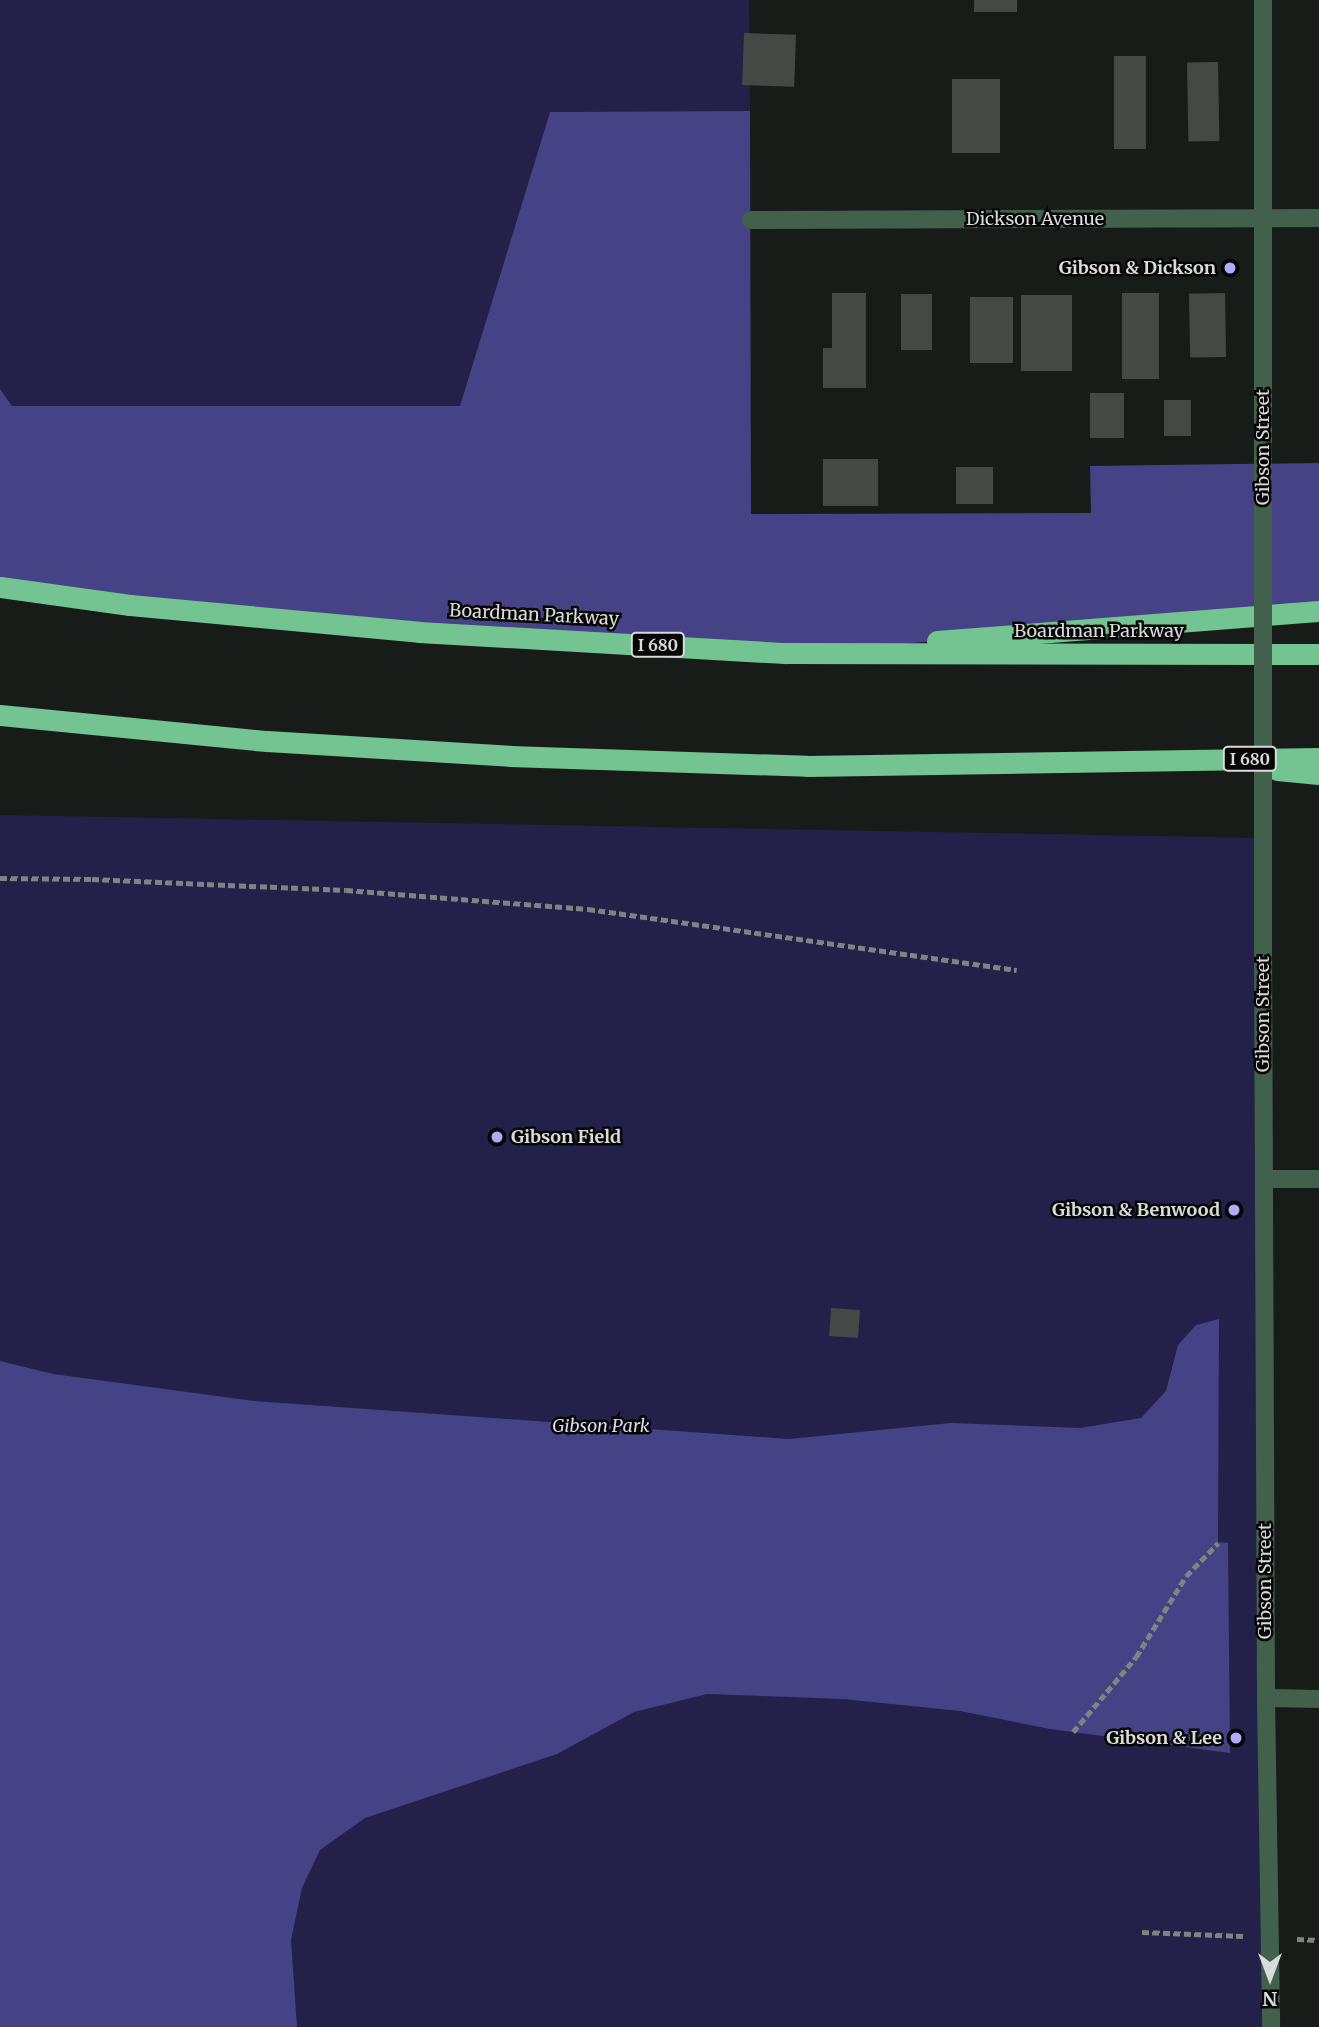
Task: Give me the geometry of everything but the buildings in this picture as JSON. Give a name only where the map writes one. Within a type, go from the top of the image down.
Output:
[{"type":"highway","name":"Boardman Parkway","points":[[0,587],[130,605],[419,632],[785,653],[1319,654]]},
{"type":"highway","points":[[785,653],[1319,611]]},
{"type":"highway","name":"I 680","points":[[0,715],[267,741],[510,756],[807,766],[1319,758]]},
{"type":"highway","points":[[1181,760],[1319,774]]},
{"type":"street","name":"Gibson Street","points":[[1263,0],[1263,947],[1266,1698],[1271,2027]]},
{"type":"street","name":"Dickson Avenue","points":[[751,220],[1319,218]]},
{"type":"street","points":[[1264,1179],[1319,1179]]},
{"type":"street","points":[[1266,1698],[1319,1699]]},
{"type":"path","points":[[0,878],[346,890],[588,909],[1017,970]]},
{"type":"path","points":[[1073,1732],[1136,1657],[1186,1576],[1219,1543]]},
{"type":"path","points":[[1142,1932],[1237,1936]]},
{"type":"green space","points":[[0,0],[749,0],[750,111],[550,112],[460,406],[12,406],[0,389]]},
{"type":"green space","points":[[750,111],[751,514],[1091,513],[1090,466],[1319,463],[1319,611],[785,653],[0,587],[0,389],[12,406],[460,406],[550,112]]},
{"type":"green space","name":"Gibson Park","points":[[0,815],[1263,838],[1271,2027],[21,2027],[0,2008]]},
{"type":"green space","points":[[1219,1319],[1218,1542],[1228,1543],[1230,1753],[1050,1729],[960,1711],[843,1699],[707,1694],[634,1712],[557,1754],[365,1818],[320,1850],[302,1888],[291,1940],[297,2027],[0,2027],[0,1361],[53,1374],[254,1401],[789,1439],[951,1423],[1080,1428],[1141,1418],[1166,1391],[1178,1345],[1196,1325]]},
{"type":"place","name":"Gibson & Dickson","points":[[1230,268]]},
{"type":"place","name":"Gibson Field","points":[[497,1137]]},
{"type":"place","name":"Gibson & Benwood","points":[[1234,1210]]},
{"type":"place","name":"Gibson & Lee","points":[[1236,1738]]}]
